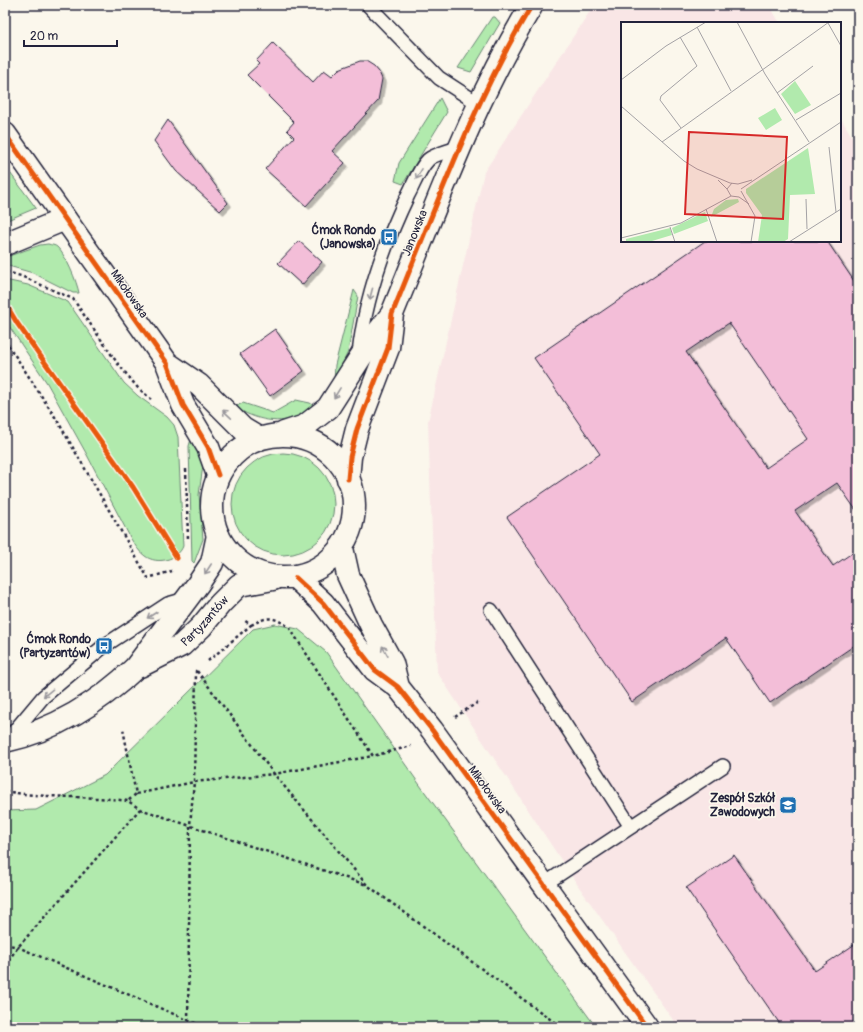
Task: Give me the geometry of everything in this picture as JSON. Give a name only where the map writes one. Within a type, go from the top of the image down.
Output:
[{"type":"street","name":"Janowska","points":[[284,433],[305,426],[328,408],[358,361],[392,314],[479,104],[518,27],[532,5]]},
{"type":"street","name":"Mikołowska","points":[[5,134],[167,363],[183,405],[208,447],[218,475]]},
{"type":"street","points":[[5,244],[65,219]]},
{"type":"street","name":"Janowska","points":[[348,479],[350,457],[356,429],[388,348],[392,314]]},
{"type":"street","name":"Mikołowska","points":[[167,363],[199,385],[243,428],[258,438]]},
{"type":"street","points":[[284,433],[308,437],[329,450],[348,479],[352,516],[342,548],[318,570],[296,578],[274,578],[253,572],[235,561],[218,535],[212,505],[218,475],[236,450],[258,438],[284,433]]},
{"type":"street","name":"Partyzantów","points":[[135,668],[212,563],[218,535]]},
{"type":"street","name":"Mikołowska","points":[[342,548],[348,575],[371,625],[392,663],[398,688]]},
{"type":"street","name":"Partyzantów","points":[[5,741],[20,738],[47,728],[92,703],[135,668],[182,645],[201,627],[220,604],[239,585],[274,578]]},
{"type":"street","name":"Mikołowska","points":[[296,578],[323,603],[375,670],[398,688],[432,730],[647,1027]]},
{"type":"lane","points":[[368,5],[439,78],[479,104]]},
{"type":"lane","points":[[358,361],[361,335],[374,280],[380,260],[397,218],[428,159],[461,147]]},
{"type":"lane","points":[[5,741],[43,696],[104,646],[168,604],[187,599]]},
{"type":"lane","points":[[491,610],[631,827]]},
{"type":"lane","points":[[544,886],[723,766]]},
{"type":"path","points":[[5,272],[21,276],[73,299],[118,364],[138,388],[155,402]]},
{"type":"path","points":[[5,340],[57,420],[148,578],[175,570]]},
{"type":"path","points":[[186,468],[188,547]]},
{"type":"path","points":[[251,625],[265,618],[278,619],[289,627],[373,756]]},
{"type":"path","points":[[188,1027],[190,825],[194,782],[196,671],[274,774],[367,885],[561,1027]]},
{"type":"path","points":[[128,801],[136,794],[194,782],[274,774],[373,756],[411,746],[432,730],[480,701]]},
{"type":"path","points":[[124,729],[136,794]]},
{"type":"path","points":[[5,791],[26,795],[128,801],[140,809],[367,885]]},
{"type":"path","points":[[5,965],[18,947],[140,809]]},
{"type":"path","points":[[5,944],[18,947],[204,1027]]},
{"type":"shaded area","points":[[594,5],[769,5],[779,22],[621,22],[621,242],[841,242],[841,119],[858,146],[858,1027],[678,1027],[579,887],[437,672],[428,422],[484,172]]},
{"type":"green space","points":[[492,17],[495,17],[500,23],[471,72],[458,68]]},
{"type":"green space","points":[[440,98],[447,112],[403,184],[395,181],[399,163]]},
{"type":"green space","points":[[5,166],[36,208],[5,221]]},
{"type":"green space","points":[[48,244],[56,246],[64,256],[74,276],[79,293],[73,293],[33,273],[5,265],[5,258],[9,256],[40,245]]},
{"type":"green space","points":[[5,280],[28,285],[68,302],[124,383],[138,396],[167,417],[174,425],[178,437],[183,546],[177,555],[167,560],[150,559],[137,548],[131,539],[47,383],[5,320]]},
{"type":"green space","points":[[354,290],[358,296],[348,352],[334,381],[335,365]]},
{"type":"green space","points":[[296,400],[310,403],[316,407],[308,413],[294,418],[276,421],[259,418],[242,412],[234,407],[243,403],[273,413]]},
{"type":"green space","points":[[191,439],[197,446],[203,465],[199,495],[203,539],[194,563],[192,561],[189,446]]},
{"type":"green space","points":[[283,453],[302,457],[319,468],[330,485],[334,504],[330,523],[319,540],[302,551],[283,555],[264,551],[247,540],[236,523],[232,504],[236,485],[247,468],[264,457]]},
{"type":"green space","points":[[275,624],[298,629],[326,652],[422,788],[596,1027],[5,1027],[5,811],[36,810],[105,775],[253,629]]},
{"type":"building","points":[[273,43],[313,82],[324,70],[332,76],[339,69],[360,61],[366,61],[374,66],[382,79],[378,101],[332,151],[345,163],[306,206],[265,169],[294,137],[287,130],[294,122],[247,75],[259,64],[256,61]]},
{"type":"building","points":[[168,120],[228,203],[220,211],[176,171],[154,141]]},
{"type":"building","points":[[299,241],[322,262],[302,285],[278,263]]},
{"type":"building","points":[[704,242],[828,242],[858,287],[858,513],[837,483],[795,511],[833,566],[858,549],[858,643],[770,703],[726,638],[632,702],[507,517],[600,454],[534,358]],"holes":[[[729,323],[808,439],[766,468],[686,352]]]},
{"type":"building","points":[[275,329],[304,371],[270,396],[240,354]]},
{"type":"building","points":[[734,855],[815,971],[858,942],[858,1027],[782,1027],[686,888]]},
{"type":"cycle path","points":[[348,479],[350,457],[357,429],[388,348],[392,314],[473,118],[491,79],[532,5]]},
{"type":"cycle path","points":[[5,134],[167,363],[183,405],[208,447],[218,475]]},
{"type":"cycle path","points":[[5,303],[17,323],[133,487],[177,558]]},
{"type":"cycle path","points":[[296,578],[323,603],[375,670],[398,687],[432,730],[647,1027]]},
{"type":"place","name":"Ćmok Rondo (Janowska)","points":[[389,237]]},
{"type":"place","name":"Ćmok Rondo (Partyzantów)","points":[[104,646]]},
{"type":"place","name":"Zespół Szkół Zawodowych","points":[[788,805]]}]
